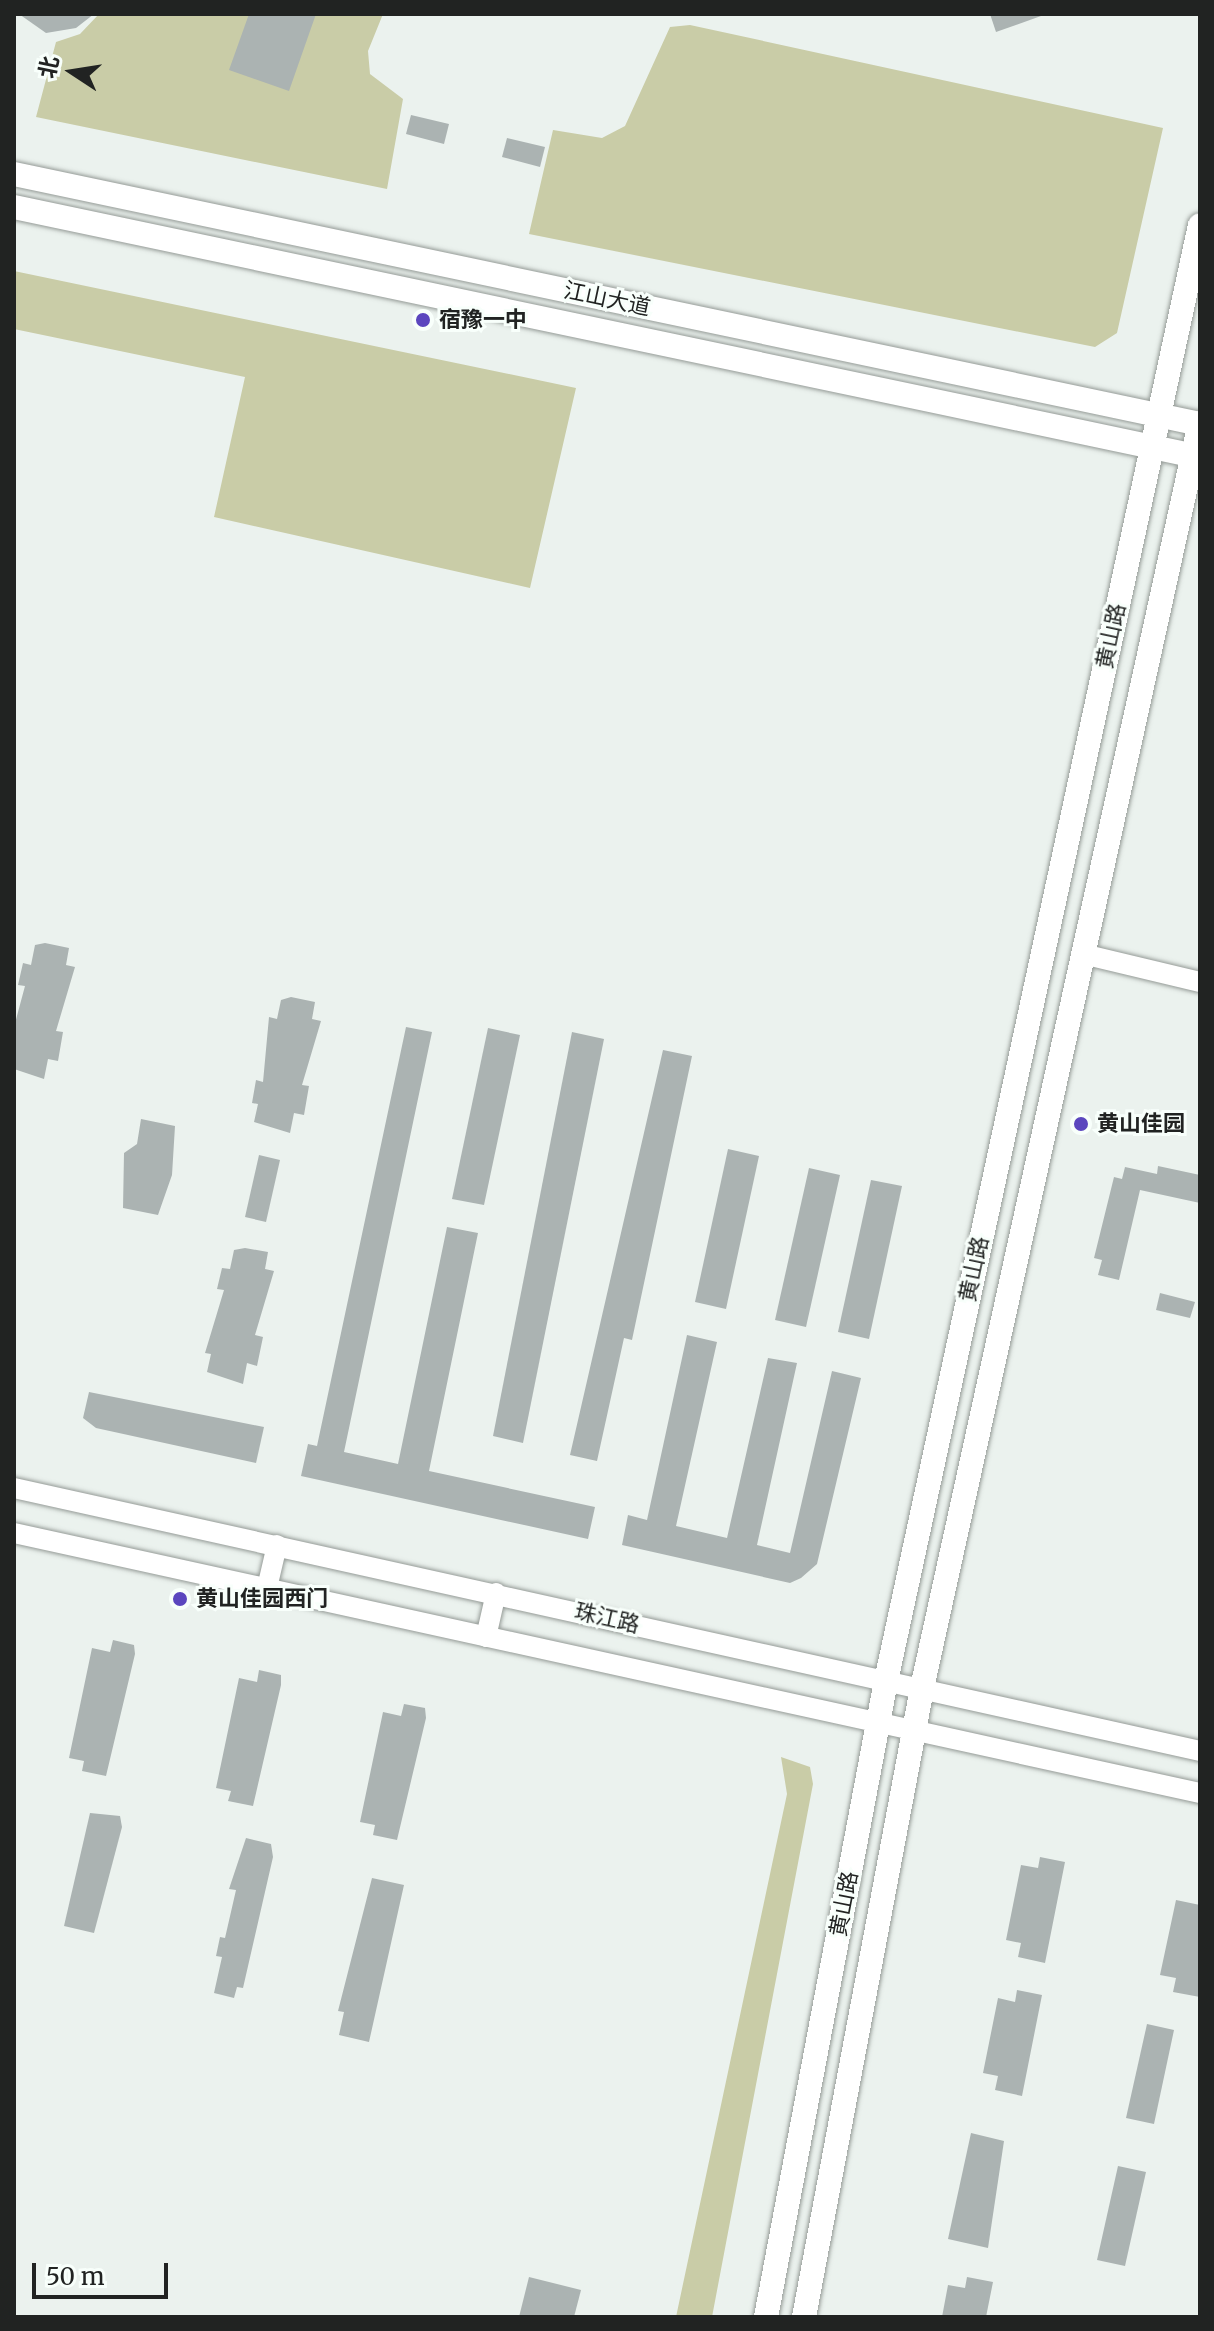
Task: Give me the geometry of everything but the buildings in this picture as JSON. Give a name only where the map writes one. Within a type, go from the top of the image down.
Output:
[{"type":"main road","name":"江山大道","points":[[14,174],[1200,424]]},
{"type":"main road","name":"江山大道","points":[[14,207],[1196,456]]},
{"type":"main road","name":"黄山路","points":[[766,2317],[886,1681],[1200,225]]},
{"type":"main road","name":"黄山路","points":[[804,2317],[922,1688],[1196,456],[1200,424]]},
{"type":"street","points":[[1083,954],[1200,982]]},
{"type":"street","name":"珠江路","points":[[14,1488],[1200,1751]]},
{"type":"street","name":"珠江路","points":[[14,1533],[915,1728],[1200,1793]]},
{"type":"street","points":[[267,1588],[277,1545]]},
{"type":"street","points":[[486,1637],[496,1593]]},
{"type":"green space","points":[[99,14],[383,14],[368,51],[370,74],[403,99],[387,189],[36,117],[56,42],[80,34]]},
{"type":"green space","points":[[690,25],[1163,128],[1117,333],[1095,347],[529,234],[553,130],[602,138],[625,126],[670,27]]},
{"type":"green space","points":[[14,271],[576,388],[530,588],[214,517],[245,377],[14,329]]},
{"type":"green space","points":[[781,1757],[810,1767],[813,1784],[712,2317],[676,2317],[787,1794]]},
{"type":"place","name":"宿豫一中","points":[[423,320]]},
{"type":"place","name":"黄山佳园","points":[[1081,1124]]},
{"type":"place","name":"黄山佳园西门","points":[[180,1599]]}]
